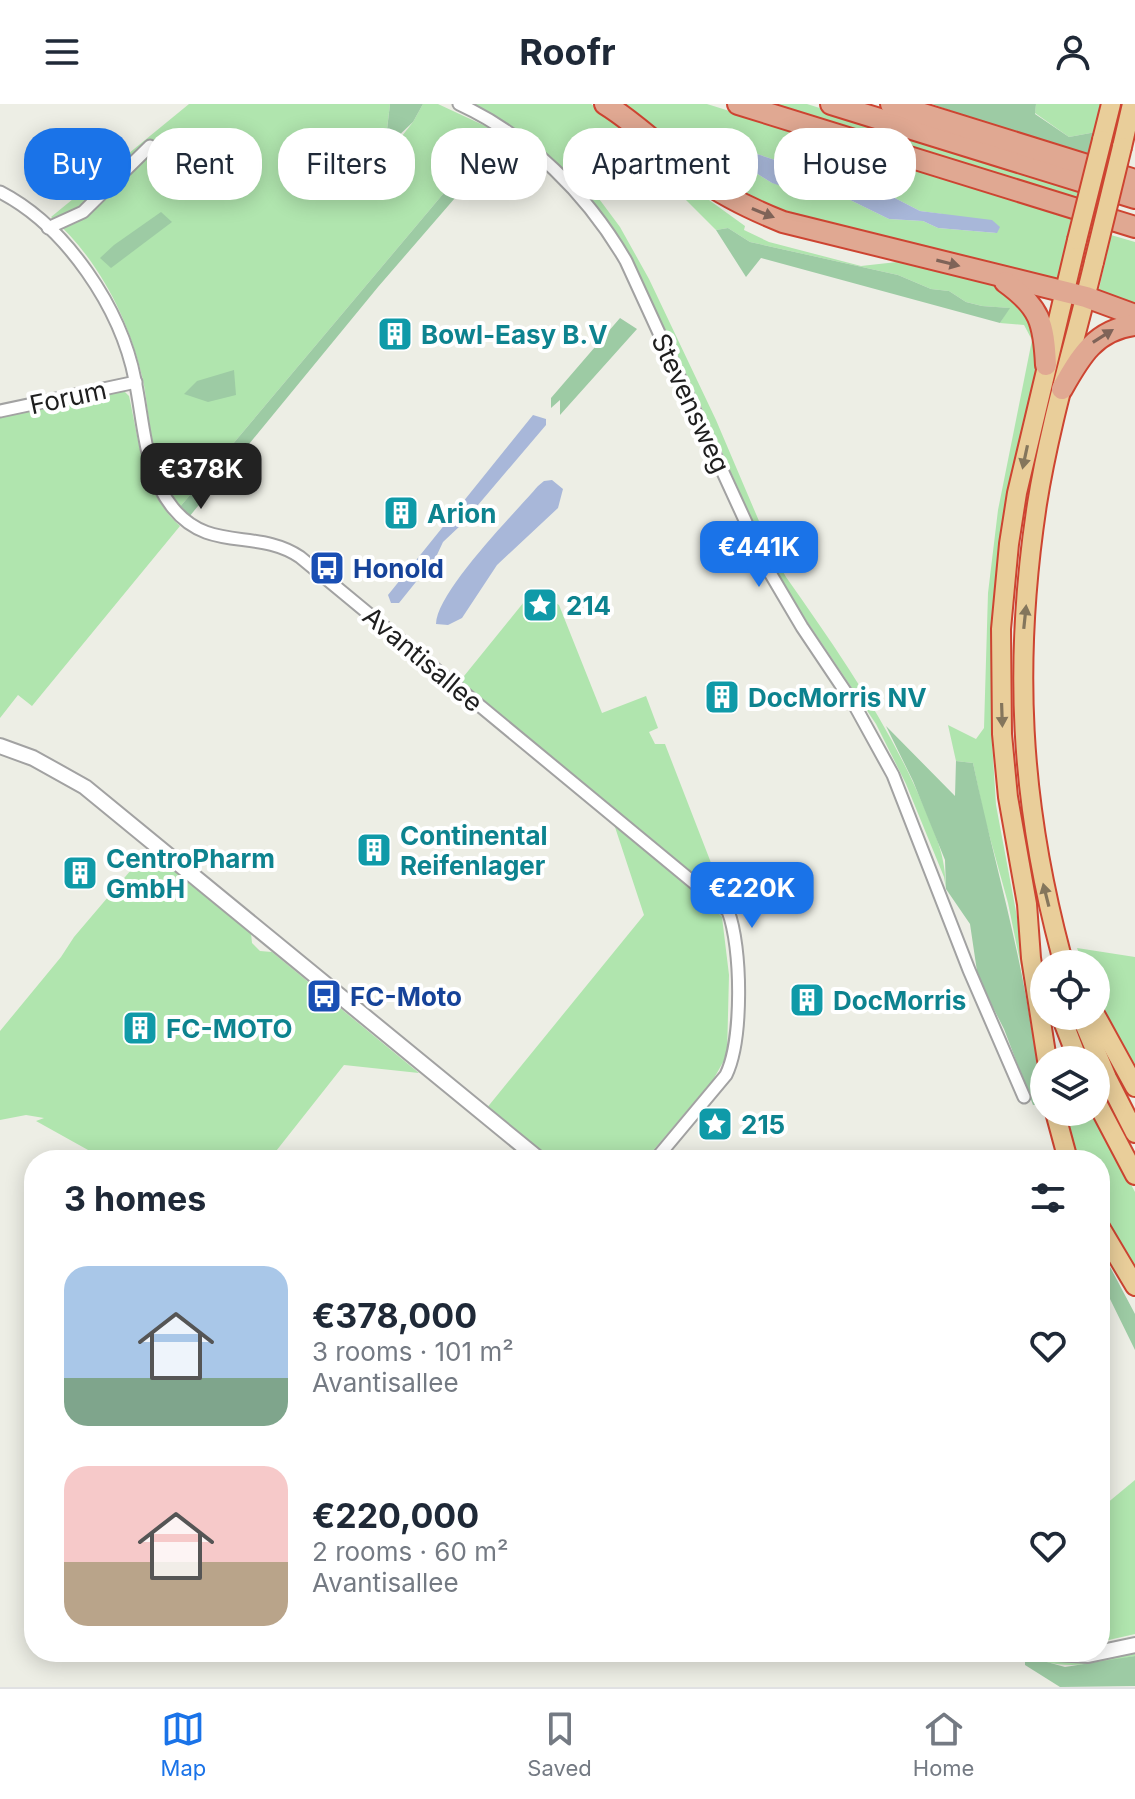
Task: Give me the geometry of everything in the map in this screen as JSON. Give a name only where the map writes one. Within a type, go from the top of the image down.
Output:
[{"type":"highway","points":[[605,104],[699,178],[751,209],[783,222],[1086,297],[1135,315]]},
{"type":"highway","points":[[738,104],[1135,227]]},
{"type":"highway","points":[[831,104],[1135,198]]},
{"type":"highway","points":[[891,104],[1135,180]]},
{"type":"highway","points":[[1045,1046],[1031,958],[1027,904],[1008,797],[1002,734],[1001,629],[1017,493],[1111,104]]},
{"type":"highway","points":[[1061,950],[1034,835],[1023,722],[1024,629],[1038,503],[1062,389],[1132,104]]},
{"type":"highway","points":[[995,275],[1023,294],[1035,309],[1043,331],[1046,365]]},
{"type":"highway","points":[[1062,389],[1091,344],[1112,330],[1135,325]]},
{"type":"highway","points":[[1027,904],[1041,950]]},
{"type":"highway","points":[[1087,1030],[1135,1133]]},
{"type":"highway","points":[[1104,1030],[1135,1087]]},
{"type":"highway","points":[[1059,1126],[1065,1150]]},
{"type":"highway","points":[[1109,1126],[1135,1175]]},
{"type":"highway","points":[[1110,1244],[1135,1286]]},
{"type":"street","name":"Stevensweg","points":[[459,104],[522,143],[559,174],[601,223],[626,261],[771,576],[855,706],[893,775],[974,983],[1024,1097]]},
{"type":"street","points":[[48,228],[83,212],[147,149]]},
{"type":"street","name":"Avantisallee","points":[[0,192],[48,228],[96,283],[116,324],[136,382],[146,444],[156,477],[171,506],[188,524],[222,538],[268,542],[300,557],[728,911],[737,947],[736,1041],[732,1062],[726,1075],[663,1150]]},
{"type":"street","name":"Forum","points":[[0,411],[136,382]]},
{"type":"street","points":[[0,746],[43,763],[85,787],[528,1150]]},
{"type":"street","points":[[1110,1642],[1135,1636]]},
{"type":"street","points":[[1110,1650],[1135,1645]]},
{"type":"green space","points":[[189,104],[390,104],[387,128],[278,128],[278,200],[415,200],[415,128],[408,128],[423,104],[438,104],[490,128],[431,128],[431,200],[438,200],[179,508],[157,465],[143,380],[120,312],[83,251],[51,217],[72,200],[131,200],[131,151],[147,138],[147,200],[262,200],[262,128],[160,128]]},
{"type":"green space","points":[[390,104],[423,104],[407,128],[387,128]]},
{"type":"green space","points":[[465,104],[591,104],[623,128],[563,128],[563,171],[547,159],[547,128],[502,128]]},
{"type":"green space","points":[[614,104],[707,104],[784,128],[774,128],[774,160],[758,154],[758,128],[646,128]]},
{"type":"green space","points":[[753,104],[807,104],[883,128],[828,128]]},
{"type":"green space","points":[[932,104],[1036,104],[1035,114],[1069,137],[1096,132],[1089,157]]},
{"type":"green space","points":[[1036,104],[1102,104],[1096,132],[1069,137],[1035,113]]},
{"type":"green space","points":[[916,138],[1081,190],[1077,207],[916,156]]},
{"type":"green space","points":[[916,169],[1074,218],[1057,285],[740,200],[758,200],[758,174],[774,183],[774,200],[850,200],[889,219],[923,221],[938,228],[997,233],[942,214],[920,211],[899,200],[916,200]]},
{"type":"green space","points":[[438,200],[453,200],[189,517],[179,508]]},
{"type":"green space","points":[[591,200],[600,200],[620,227],[649,279],[716,420],[773,554],[895,746],[940,847],[946,889],[944,877],[906,784],[876,724],[767,557],[704,413],[637,274]]},
{"type":"green space","points":[[686,200],[709,200],[745,226],[744,230],[769,242],[861,266],[906,261],[997,283],[1031,312],[1038,361],[1008,487],[992,625],[992,741],[996,805],[1029,981],[1030,1011],[1008,903],[973,763],[956,761],[948,725],[976,739],[984,728],[988,593],[998,510],[1032,340],[1024,325],[1000,323],[1009,308],[966,302],[949,291],[931,289],[898,275],[750,242],[728,228],[716,230]]},
{"type":"green space","points":[[161,212],[172,222],[111,268],[100,258],[114,245]]},
{"type":"green space","points":[[728,228],[750,242],[898,275],[931,289],[949,291],[966,302],[1010,308],[1000,323],[761,258],[746,277],[716,230]]},
{"type":"green space","points":[[1111,235],[1135,242],[1135,311],[1097,298]]},
{"type":"green space","points":[[620,318],[637,329],[560,415],[560,400],[551,408],[551,398]]},
{"type":"green space","points":[[234,370],[236,395],[208,402],[184,394],[197,381]]},
{"type":"green space","points":[[124,391],[129,396],[150,482],[168,513],[180,526],[32,706],[18,695],[0,718],[0,416]]},
{"type":"green space","points":[[542,594],[559,605],[602,713],[646,696],[658,728],[649,732],[655,744],[665,744],[713,868],[760,903],[737,907],[726,901],[460,681],[528,597]]},
{"type":"green space","points":[[886,726],[955,796],[956,761],[973,763],[1018,955],[1035,1046],[1030,1046],[1030,1097],[1004,1029],[978,978],[970,924],[946,889],[945,860],[913,781]]},
{"type":"green space","points":[[614,824],[706,900],[722,917],[729,975],[727,1055],[713,1080],[654,1150],[535,1150],[486,1109],[644,915]]},
{"type":"green space","points":[[148,850],[251,933],[252,943],[260,951],[272,952],[419,1073],[344,1065],[277,1150],[88,1150],[36,1121],[44,1118],[26,1115],[0,1120],[0,1031]]},
{"type":"green space","points":[[1110,953],[1135,957],[1135,1077],[1110,1034]]},
{"type":"green space","points":[[1063,1126],[1100,1126],[1135,1192],[1135,1281],[1110,1238],[1110,1150],[1070,1150]]},
{"type":"green space","points":[[1110,1267],[1135,1314],[1135,1350],[1110,1299]]},
{"type":"green space","points":[[1135,1480],[1135,1634],[1110,1640],[1110,1501]]},
{"type":"green space","points":[[1135,1648],[1135,1656],[1110,1661],[1110,1650]]},
{"type":"green space","points":[[1135,1656],[1135,1686],[1060,1687],[1025,1665],[1025,1662],[1047,1662],[1065,1667]]},
{"type":"green space","points":[[1046,1662],[1104,1662],[1075,1665]]},
{"type":"water","points":[[758,154],[774,160],[772,183],[758,174]]},
{"type":"water","points":[[850,200],[899,200],[920,211],[992,220],[1000,227],[997,233],[938,228],[923,221],[889,219]]},
{"type":"water","points":[[533,415],[546,419],[546,425],[443,542],[436,557],[399,603],[391,603],[388,595]]},
{"type":"water","points":[[552,480],[563,489],[558,508],[497,565],[462,618],[448,625],[436,624],[449,592],[478,553],[538,486]]},
{"type":"place","name":"Bowl-Easy B.V","points":[[395,334]]},
{"type":"place","name":"Arion","points":[[401,513]]},
{"type":"place","name":"Honold","points":[[327,568]]},
{"type":"place","name":"214","points":[[540,605]]},
{"type":"place","name":"DocMorris NV","points":[[722,697]]},
{"type":"place","name":"Continental Reifenlager","points":[[374,850]]},
{"type":"place","name":"CentroPharm GmbH","points":[[80,873]]},
{"type":"place","name":"FC-Moto","points":[[324,996]]},
{"type":"place","name":"DocMorris","points":[[807,1000]]},
{"type":"place","name":"FC-MOTO","points":[[140,1028]]},
{"type":"place","name":"215","points":[[715,1124]]}]
